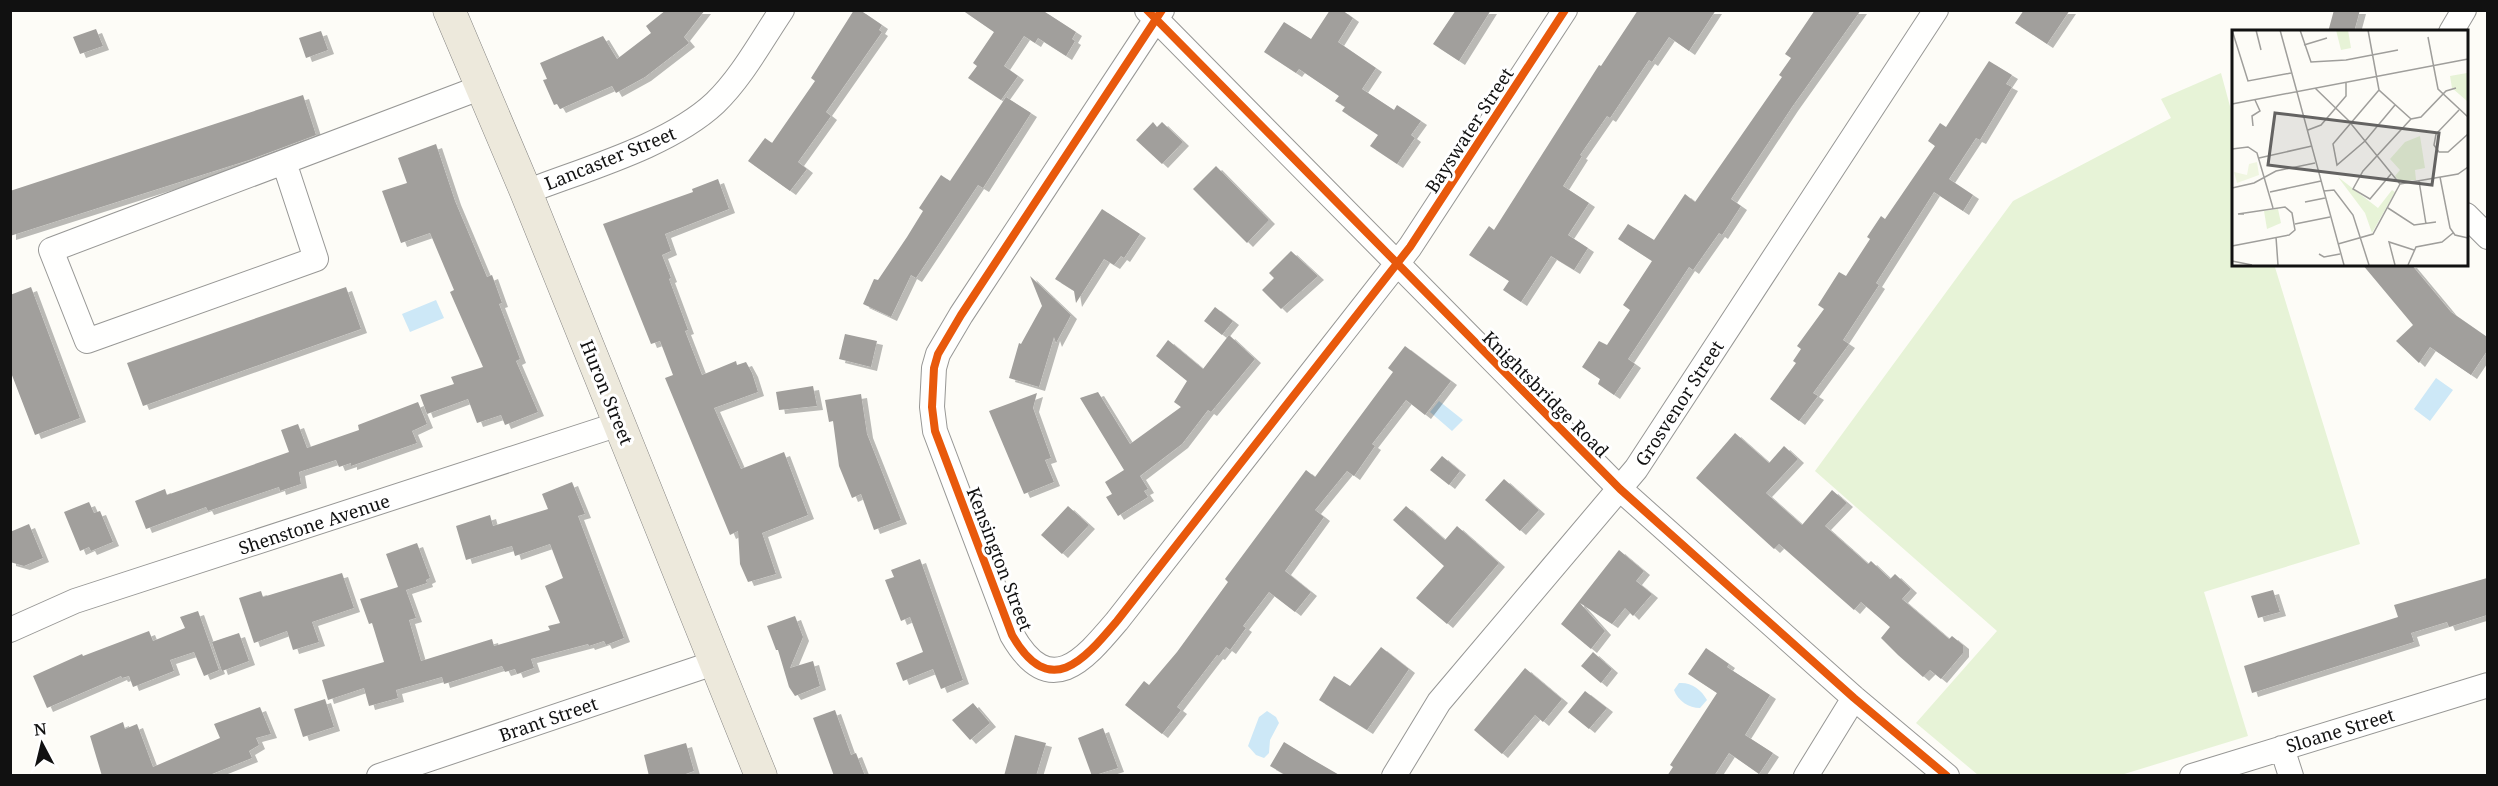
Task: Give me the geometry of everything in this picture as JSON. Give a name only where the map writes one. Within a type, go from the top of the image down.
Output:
[{"type":"main road","name":"Huron Street","points":[[449,10],[526,192],[761,776]]},
{"type":"street","name":"Lancaster Street","points":[[526,192],[671,135],[693,121],[717,101],[738,76],[782,10]]},
{"type":"street","name":"Bayswater Street","points":[[1395,265],[1565,10]]},
{"type":"street","name":"Grosvenor Street","points":[[1394,776],[1439,702],[1620,489],[1792,233],[1936,10]]},
{"type":"street","points":[[2452,30],[2463,10]]},
{"type":"street","name":"Knightsbridge Road","points":[[1155,14],[1395,265],[1620,489],[1854,698],[1947,776]]},
{"type":"street","name":"Kensington Street","points":[[1155,14],[961,315],[938,354],[934,368],[932,406],[935,431],[994,590],[1021,651],[1047,668],[1064,670],[1087,656],[1395,265]]},
{"type":"street","points":[[284,162],[316,259],[87,341],[51,250],[482,87]]},
{"type":"street","points":[[2468,217],[2487,237]]},
{"type":"street","name":"Shenstone Avenue","points":[[10,630],[75,601],[619,424]]},
{"type":"street","name":"Brant Street","points":[[380,776],[717,662]]},
{"type":"street","name":"Sloane Street","points":[[2192,776],[2487,685]]},
{"type":"street","points":[[1806,776],[1854,698]]},
{"type":"street","points":[[2282,748],[2291,776]]},
{"type":"green space","points":[[2221,73],[2232,114],[2232,266],[2275,266],[2360,544],[2204,592],[2248,736],[2121,775],[1978,775],[1916,723],[1997,631],[1815,471],[2013,201],[2171,118],[2161,99]]},
{"type":"water","points":[[436,300],[444,318],[410,332],[402,314]]},
{"type":"water","points":[[2436,378],[2453,390],[2430,421],[2414,409]]},
{"type":"water","points":[[1439,401],[1463,420],[1452,431],[1430,412]]},
{"type":"water","points":[[1679,683],[1695,687],[1707,700],[1700,708],[1684,703],[1674,690]]},
{"type":"water","points":[[1267,711],[1276,717],[1279,723],[1270,740],[1269,753],[1264,758],[1256,755],[1248,746],[1259,717]]},
{"type":"building","points":[[666,10],[705,10],[684,37],[689,43],[645,77],[616,93],[612,86],[560,109],[557,104],[554,105],[543,80],[547,79],[540,63],[603,36],[617,59],[651,33],[646,26]]},
{"type":"building","points":[[854,10],[860,10],[882,25],[879,30],[882,32],[826,112],[831,116],[798,162],[807,169],[790,191],[748,161],[765,138],[772,143],[815,81],[811,78]]},
{"type":"building","points":[[962,10],[1042,10],[1076,32],[1072,39],[1075,41],[1066,56],[1038,38],[1035,43],[1024,36],[1004,66],[1018,76],[1001,100],[968,78],[977,66],[973,63],[994,32]]},
{"type":"building","points":[[1330,10],[1342,10],[1353,18],[1338,42],[1376,68],[1362,89],[1394,110],[1397,105],[1421,121],[1411,135],[1415,138],[1397,164],[1370,146],[1378,135],[1342,111],[1345,107],[1335,101],[1339,96],[1299,69],[1296,73],[1264,52],[1284,22],[1311,39]]},
{"type":"building","points":[[1456,10],[1491,10],[1459,61],[1433,44]]},
{"type":"building","points":[[1638,10],[1716,10],[1689,51],[1669,37],[1652,62],[1649,60],[1610,118],[1607,116],[1580,155],[1582,156],[1563,186],[1589,203],[1568,235],[1588,248],[1574,270],[1551,256],[1521,302],[1503,290],[1509,281],[1469,255],[1489,226],[1494,230],[1599,65],[1601,66]]},
{"type":"building","points":[[1815,10],[1861,10],[1792,107],[1731,199],[1741,206],[1722,235],[1719,233],[1693,270],[1689,267],[1628,359],[1635,364],[1614,395],[1598,384],[1600,379],[1582,367],[1599,341],[1607,345],[1630,310],[1623,305],[1652,261],[1618,239],[1628,224],[1654,240],[1685,194],[1695,202],[1782,77],[1779,75],[1791,58],[1785,54]]},
{"type":"building","points":[[2024,10],[2070,10],[2047,44],[2015,23]]},
{"type":"building","points":[[2334,10],[2360,10],[2355,30],[2329,30]]},
{"type":"building","points":[[96,29],[103,46],[80,54],[73,37]]},
{"type":"building","points":[[321,31],[328,50],[306,58],[299,38]]},
{"type":"building","points":[[1989,61],[2012,75],[2006,84],[2012,87],[1980,140],[1976,138],[1949,179],[1973,195],[1963,211],[1934,192],[1876,283],[1879,285],[1843,340],[1849,344],[1813,393],[1818,396],[1799,421],[1770,399],[1796,363],[1793,361],[1801,349],[1797,346],[1824,309],[1818,305],[1839,272],[1846,276],[1870,239],[1867,237],[1881,216],[1885,219],[1935,146],[1928,141],[1940,123],[1946,127]]},
{"type":"building","points":[[303,95],[316,135],[249,160],[10,236],[10,191]]},
{"type":"building","points":[[1006,97],[1031,113],[983,188],[978,185],[916,278],[911,275],[891,317],[863,304],[874,279],[878,280],[907,237],[923,211],[919,208],[941,175],[950,181]]},
{"type":"building","points":[[1153,122],[1157,127],[1162,122],[1183,142],[1162,164],[1136,140]]},
{"type":"building","points":[[436,144],[455,201],[487,277],[492,275],[502,303],[499,304],[520,359],[516,361],[538,412],[505,425],[501,415],[477,423],[468,399],[427,414],[420,395],[454,384],[451,377],[483,367],[450,292],[454,290],[430,233],[401,243],[382,191],[407,183],[398,158]]},
{"type":"building","points":[[1216,166],[1269,220],[1247,243],[1193,189]]},
{"type":"building","points":[[718,179],[729,209],[665,234],[671,251],[662,255],[688,330],[685,331],[702,375],[736,361],[737,365],[746,362],[752,373],[758,392],[714,408],[741,469],[784,452],[808,515],[762,533],[776,574],[748,582],[740,564],[738,531],[730,535],[665,378],[673,375],[660,341],[651,344],[603,224],[693,192],[692,189]]},
{"type":"building","points":[[1102,209],[1140,234],[1124,258],[1121,256],[1114,265],[1104,259],[1076,303],[1074,291],[1055,279]]},
{"type":"building","points":[[1291,251],[1318,276],[1281,309],[1262,290],[1274,278],[1269,273]]},
{"type":"building","points":[[2364,266],[2413,266],[2451,312],[2487,337],[2487,351],[2471,375],[2430,347],[2419,363],[2396,341],[2413,325]]},
{"type":"building","points":[[1030,276],[1071,315],[1056,343],[1054,337],[1039,387],[1009,378],[1019,343],[1021,344],[1042,306]]},
{"type":"building","points":[[31,287],[80,418],[35,435],[10,370],[10,295]]},
{"type":"building","points":[[346,287],[361,329],[143,406],[127,363]]},
{"type":"building","points":[[1215,307],[1233,321],[1222,335],[1204,321]]},
{"type":"building","points":[[845,334],[877,341],[871,367],[839,359]]},
{"type":"building","points":[[1229,335],[1255,359],[1211,412],[1208,410],[1182,444],[1140,476],[1148,489],[1144,491],[1148,497],[1118,516],[1106,497],[1112,494],[1105,482],[1124,470],[1080,398],[1098,392],[1130,444],[1181,407],[1174,402],[1187,381],[1156,356],[1168,340],[1203,369]]},
{"type":"building","points":[[1405,346],[1451,381],[1425,415],[1406,400],[1372,444],[1375,446],[1354,476],[1347,471],[1315,510],[1324,517],[1285,571],[1311,592],[1295,612],[1269,592],[1243,626],[1246,628],[1230,650],[1226,647],[1219,656],[1217,655],[1177,707],[1181,710],[1162,734],[1125,705],[1144,681],[1149,685],[1177,652],[1228,582],[1225,579],[1306,470],[1315,477],[1393,372],[1388,368]]},
{"type":"building","points":[[813,386],[817,406],[779,410],[776,392]]},
{"type":"building","points":[[1037,393],[1033,408],[1051,458],[1045,460],[1054,482],[1024,494],[989,411]]},
{"type":"building","points":[[861,394],[867,434],[901,520],[874,530],[861,494],[852,498],[839,466],[833,421],[829,422],[825,400]]},
{"type":"building","points":[[418,402],[427,424],[412,431],[417,443],[351,466],[351,463],[339,467],[336,460],[299,472],[301,484],[280,491],[279,487],[208,511],[206,507],[146,529],[135,501],[165,489],[167,495],[289,452],[281,430],[298,424],[307,448],[359,430],[358,425]]},
{"type":"building","points":[[1735,433],[1769,463],[1784,446],[1798,459],[1766,493],[1802,525],[1832,490],[1847,503],[1825,526],[1868,564],[1871,561],[1890,579],[1895,574],[1911,589],[1902,599],[1949,639],[1952,636],[1963,645],[1963,653],[1941,679],[1930,670],[1923,677],[1881,638],[1890,627],[1861,602],[1854,610],[1779,544],[1774,549],[1696,478]]},
{"type":"building","points":[[1442,456],[1460,471],[1449,485],[1430,470]]},
{"type":"building","points":[[1504,479],[1539,510],[1520,531],[1485,500]]},
{"type":"building","points":[[572,482],[585,514],[578,516],[624,638],[606,645],[604,641],[531,659],[534,668],[517,674],[515,669],[505,672],[502,666],[444,684],[442,677],[396,690],[398,698],[369,706],[364,688],[328,700],[322,680],[384,662],[372,623],[369,624],[360,599],[398,587],[386,554],[417,543],[430,578],[426,580],[427,583],[406,590],[416,618],[409,620],[421,661],[492,639],[494,646],[550,630],[548,626],[560,623],[545,586],[563,578],[550,544],[515,556],[512,546],[466,560],[456,526],[490,515],[493,526],[548,509],[542,494]]},
{"type":"building","points":[[89,502],[94,513],[100,511],[113,542],[91,551],[89,547],[80,551],[64,512]]},
{"type":"building","points":[[1068,506],[1089,525],[1062,554],[1041,535]]},
{"type":"building","points":[[1406,506],[1445,540],[1457,526],[1499,563],[1447,624],[1416,598],[1444,566],[1393,520]]},
{"type":"building","points":[[29,524],[43,558],[24,566],[10,562],[10,532]]},
{"type":"building","points":[[1619,550],[1644,571],[1636,581],[1652,594],[1633,616],[1625,608],[1612,624],[1580,603],[1605,631],[1591,649],[1561,624]]},
{"type":"building","points":[[920,559],[963,680],[941,689],[933,669],[903,681],[896,663],[923,652],[910,617],[901,621],[885,580],[894,577],[891,570]]},
{"type":"building","points":[[342,573],[354,608],[312,622],[319,642],[293,650],[287,631],[254,643],[239,598],[261,591],[263,597]]},
{"type":"building","points":[[2487,578],[2487,615],[2449,627],[2447,622],[2411,633],[2414,642],[2252,693],[2244,666],[2398,617],[2394,605]]},
{"type":"building","points":[[2273,590],[2280,612],[2258,618],[2251,596]]},
{"type":"building","points":[[198,611],[219,670],[204,676],[194,652],[170,660],[174,671],[133,687],[129,676],[122,678],[121,676],[47,708],[33,676],[82,654],[83,656],[149,631],[153,641],[185,628],[180,617]]},
{"type":"building","points":[[795,616],[803,637],[790,668],[813,661],[820,686],[795,696],[789,687],[778,650],[776,650],[767,626]]},
{"type":"building","points":[[239,633],[249,661],[222,671],[212,642]]},
{"type":"building","points":[[1381,647],[1409,669],[1367,730],[1319,700],[1334,676],[1350,686]]},
{"type":"building","points":[[1706,648],[1729,664],[1727,667],[1770,695],[1745,735],[1773,753],[1759,774],[1729,753],[1714,776],[1667,776],[1673,767],[1670,765],[1717,693],[1688,674]]},
{"type":"building","points":[[1593,652],[1612,669],[1601,683],[1581,666]]},
{"type":"building","points":[[1525,668],[1562,699],[1543,722],[1535,715],[1502,754],[1474,730]]},
{"type":"building","points":[[1585,691],[1607,708],[1589,729],[1568,712]]},
{"type":"building","points":[[325,699],[334,727],[303,737],[294,709]]},
{"type":"building","points":[[973,703],[990,723],[970,740],[952,720]]},
{"type":"building","points":[[260,707],[271,734],[256,738],[259,745],[249,751],[252,758],[207,776],[102,776],[90,736],[123,722],[125,729],[137,724],[153,767],[220,738],[214,724]]},
{"type":"building","points":[[835,710],[851,755],[856,753],[865,776],[834,776],[813,718]]},
{"type":"building","points":[[1103,728],[1118,768],[1092,776],[1078,738]]},
{"type":"building","points":[[1015,735],[1046,743],[1036,776],[1004,776]]},
{"type":"building","points":[[1284,742],[1341,776],[1287,776],[1270,766]]},
{"type":"building","points":[[686,743],[694,771],[680,776],[649,776],[644,755]]},
{"type":"cycle path","points":[[1147,10],[1620,489],[1854,698],[1947,776]]},
{"type":"cycle path","points":[[1162,10],[961,315],[938,354],[934,368],[932,407],[935,431],[1012,635],[1026,655],[1040,666],[1053,670],[1066,667],[1079,660],[1117,621],[1410,247],[1565,10]]}]
